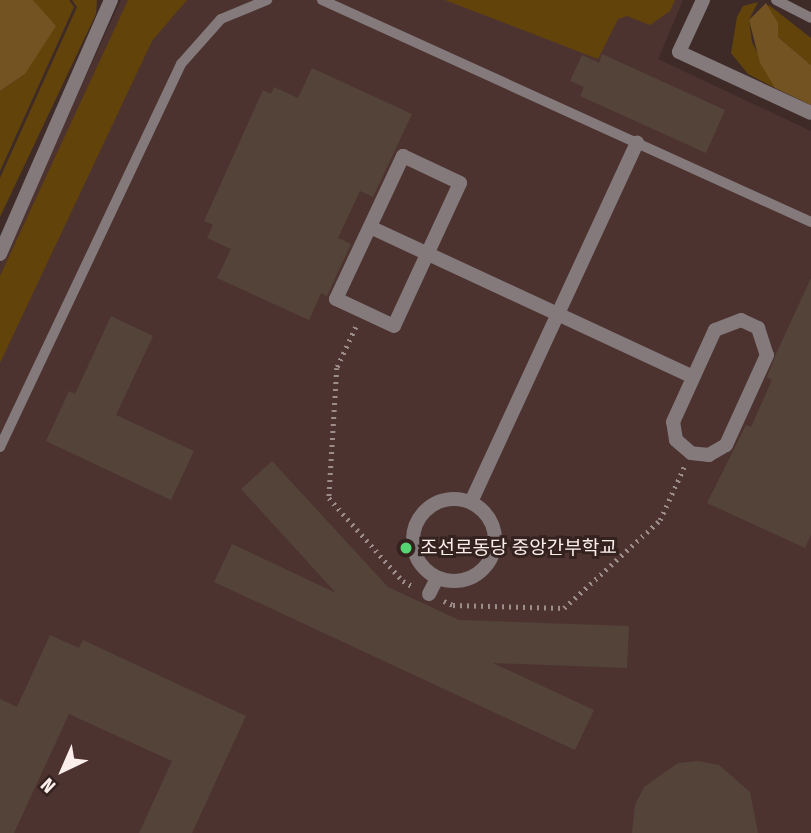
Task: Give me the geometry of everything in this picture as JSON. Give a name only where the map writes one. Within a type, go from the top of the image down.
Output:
[{"type":"street","points":[[0,254],[111,0]]},
{"type":"street","points":[[703,0],[679,52],[811,113]]},
{"type":"street","points":[[471,502],[637,142]]},
{"type":"street","points":[[403,156],[460,183],[427,253],[394,326],[337,299],[403,156]]},
{"type":"street","points":[[370,227],[694,377]]},
{"type":"street","points":[[750,323],[764,336],[767,355],[726,445],[709,455],[691,453],[676,440],[673,422],[715,330],[722,324],[750,323]]},
{"type":"street","points":[[439,501],[471,502],[488,516],[494,528],[493,555],[475,576],[449,581],[437,578],[416,558],[412,545],[418,518],[439,501]]},
{"type":"street","points":[[429,594],[437,578]]},
{"type":"lane","points":[[0,447],[181,64],[221,19],[267,0]]},
{"type":"lane","points":[[321,0],[811,222]]},
{"type":"lane","points":[[776,0],[811,18]]},
{"type":"path","points":[[363,311],[337,368],[330,498],[403,582]]},
{"type":"path","points":[[453,605],[564,608],[660,520],[691,453]]},
{"type":"shaded area","points":[[0,0],[33,0],[56,26],[25,74],[0,91]]},
{"type":"shaded area","points":[[33,0],[69,0],[74,7],[0,171],[0,91],[25,74]]},
{"type":"shaded area","points":[[72,0],[97,0],[96,14],[0,217],[0,178],[77,7]]},
{"type":"shaded area","name":"조선로동당 중앙간부학교","points":[[121,0],[683,0],[658,59],[811,131],[811,833],[0,833],[0,263]]},
{"type":"shaded area","points":[[128,0],[187,0],[152,41],[0,363],[0,276]]},
{"type":"shaded area","points":[[445,0],[675,0],[670,11],[650,25],[627,16],[618,19],[598,59]]},
{"type":"shaded area","points":[[758,2],[749,20],[752,42],[775,88],[748,74],[731,53],[737,17],[743,6]]},
{"type":"shaded area","points":[[766,3],[778,23],[778,37],[811,65],[811,105],[775,88],[760,63],[749,20]]},
{"type":"shaded area","points":[[769,5],[811,38],[811,65],[778,37],[766,10]]},
{"type":"building","points":[[602,54],[725,110],[706,153],[580,96],[584,87],[570,81],[582,55],[599,63]]},
{"type":"building","points":[[312,68],[412,114],[373,197],[360,191],[338,238],[351,244],[327,296],[321,293],[309,320],[217,278],[231,249],[207,238],[213,225],[204,221],[263,90],[271,94],[274,87],[298,98]]},
{"type":"building","points":[[811,278],[811,535],[805,548],[707,503],[746,425],[751,427],[772,380],[767,377],[776,354]]},
{"type":"building","points":[[111,316],[153,336],[116,415],[194,451],[171,500],[46,441],[69,391],[75,394]]},
{"type":"building","points":[[272,461],[388,587],[459,620],[629,626],[627,668],[493,663],[594,710],[575,750],[214,582],[232,544],[336,593],[241,489]]},
{"type":"building","points":[[50,635],[79,648],[83,640],[246,716],[192,833],[139,833],[172,761],[69,714],[14,833],[0,833],[0,699],[17,707]]},
{"type":"building","points":[[698,761],[719,765],[750,792],[758,833],[632,833],[635,805],[644,787],[678,763]]},
{"type":"place","name":"조선로동당 중앙간부학교","points":[[406,548]]}]
